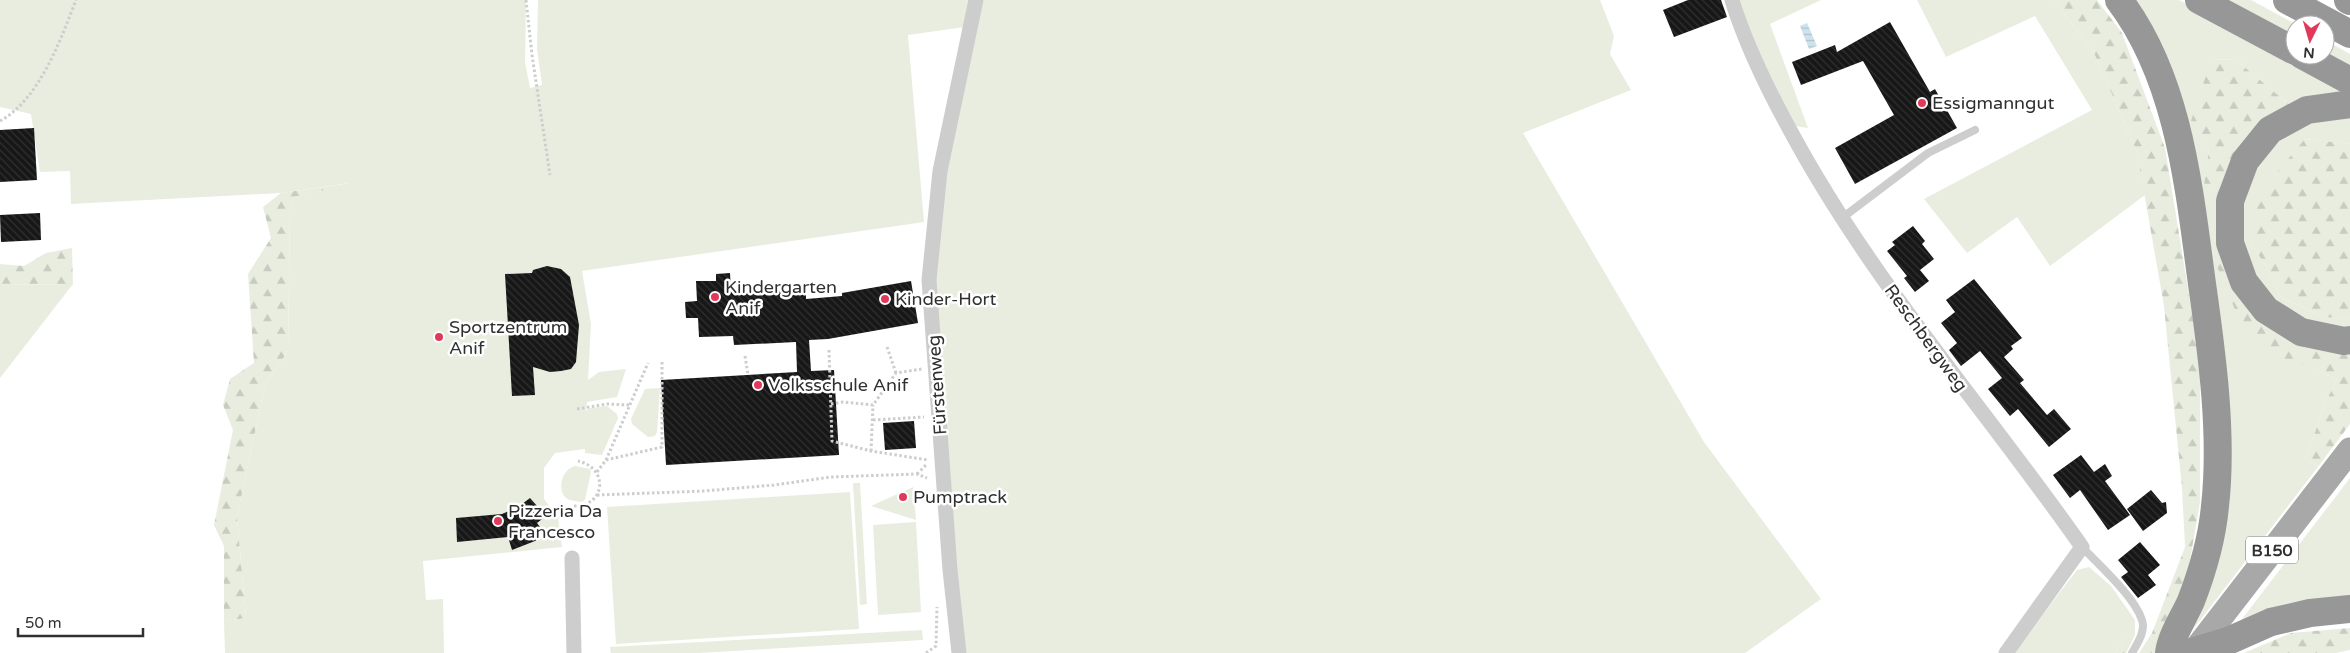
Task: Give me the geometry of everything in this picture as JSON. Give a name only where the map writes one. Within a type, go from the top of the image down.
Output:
[{"type":"highway","points":[[2119,0],[2150,54],[2168,99],[2182,158],[2208,328],[2218,455],[2215,506],[2206,561],[2186,652],[2228,641],[2271,622],[2310,613],[2350,609]]},
{"type":"highway","points":[[2199,0],[2285,46]]},
{"type":"highway","points":[[2287,0],[2350,34]]},
{"type":"highway","points":[[2320,65],[2350,81]]},
{"type":"highway","points":[[2350,104],[2308,110],[2270,130],[2245,160],[2230,201],[2230,243],[2244,282],[2266,310],[2301,332],[2344,341],[2350,340]]},
{"type":"main road","name":"B150","points":[[2186,652],[2350,450]]},
{"type":"street","name":"Fürstenweg","points":[[959,653],[950,570],[929,280],[940,171],[976,0]]},
{"type":"street","name":"Reschbergweg","points":[[1732,0],[1758,71],[1819,184],[1887,286],[2082,547]]},
{"type":"street","points":[[2006,653],[2082,547]]},
{"type":"street","points":[[572,558],[574,653]]},
{"type":"lane","points":[[1842,218],[1928,153],[1975,130]]},
{"type":"lane","points":[[2082,547],[2121,587],[2143,621],[2142,634],[2132,653]]},
{"type":"path","points":[[0,121],[8,116],[34,86],[57,50],[76,0]]},
{"type":"path","points":[[526,0],[532,55],[550,175]]},
{"type":"path","points":[[887,347],[896,373]]},
{"type":"path","points":[[829,350],[832,441],[871,451],[931,460]]},
{"type":"path","points":[[745,356],[748,375]]},
{"type":"path","points":[[597,472],[606,460],[648,362]]},
{"type":"path","points":[[606,460],[662,446],[662,362]]},
{"type":"path","points":[[871,451],[873,405],[896,373],[935,367]]},
{"type":"path","points":[[831,404],[843,402],[873,405]]},
{"type":"path","points":[[577,408],[607,404],[630,405]]},
{"type":"path","points":[[873,420],[939,416]]},
{"type":"path","points":[[574,506],[583,506],[592,501],[597,495],[600,480],[597,472],[588,463],[578,461]]},
{"type":"path","points":[[597,495],[704,491],[774,485],[831,477],[917,474]]},
{"type":"green space","points":[[0,0],[526,0],[525,62],[530,88],[542,85],[537,49],[538,0],[971,0],[965,27],[908,35],[924,222],[582,271],[591,324],[588,380],[599,372],[626,369],[617,397],[587,402],[586,411],[590,408],[607,406],[617,414],[618,418],[602,455],[585,453],[585,449],[555,453],[544,468],[544,499],[558,518],[562,547],[423,561],[426,600],[443,599],[444,653],[225,653],[224,621],[246,618],[237,517],[265,385],[288,351],[290,212],[295,197],[350,183],[281,193],[71,204],[70,171],[40,172],[31,114],[0,107]]},
{"type":"green space","points":[[981,0],[1600,0],[1614,36],[1610,54],[1631,90],[1523,133],[1704,442],[1821,599],[1745,653],[966,653],[948,497],[935,269],[940,207]]},
{"type":"green space","points":[[1740,0],[1821,0],[1770,24],[1808,128],[1796,126],[1753,43]]},
{"type":"green space","points":[[1917,0],[2054,0],[2094,53],[2137,152],[2145,195],[2050,266],[2017,217],[1967,253],[1924,199],[2092,110],[2035,16],[1946,57]]},
{"type":"green space","points":[[2054,0],[2097,0],[2122,33],[2165,148],[2200,362],[2200,502],[2185,589],[2155,653],[2139,653],[2152,633],[2185,547],[2182,488],[2164,306],[2137,152],[2094,53]]},
{"type":"green space","points":[[2129,0],[2179,0],[2285,56],[2285,65],[2301,65],[2350,91],[2291,106],[2235,59],[2212,60],[2192,121],[2209,149],[2205,186],[2220,196],[2217,225],[2318,370],[2337,380],[2326,401],[2306,458],[2318,467],[2188,636],[2207,582],[2213,285]]},
{"type":"green space","points":[[2214,0],[2251,0],[2285,18],[2285,39]]},
{"type":"green space","points":[[2335,46],[2350,54],[2350,74],[2335,63]]},
{"type":"green space","points":[[2235,59],[2291,106],[2220,196],[2204,186],[2209,149],[2191,121],[2211,60]]},
{"type":"green space","points":[[2350,111],[2350,144],[2305,139],[2251,243],[2269,271],[2280,296],[2323,317],[2350,319],[2350,328],[2324,329],[2292,314],[2270,299],[2251,272],[2237,238],[2241,193],[2260,156],[2292,125]]},
{"type":"green space","points":[[2305,139],[2350,144],[2350,319],[2323,317],[2280,296],[2269,271],[2251,243],[2255,198]]},
{"type":"green space","points":[[359,182],[295,197],[290,212],[288,351],[265,385],[237,517],[246,618],[224,621],[224,546],[214,525],[233,430],[223,405],[230,379],[254,363],[248,274],[271,238],[263,207],[281,193]]},
{"type":"green space","points":[[72,248],[73,284],[0,285],[0,264],[24,266],[46,253]]},
{"type":"green space","points":[[2220,253],[2229,276],[2350,350],[2350,424],[2318,467],[2306,458],[2326,401],[2337,380],[2318,370],[2280,357],[2238,317],[2216,264]]},
{"type":"green space","points":[[73,284],[0,378],[0,285]]},
{"type":"green space","points":[[660,388],[657,432],[655,436],[648,437],[632,424],[631,419],[645,389]]},
{"type":"green space","points":[[575,466],[590,469],[591,472],[585,500],[582,502],[566,498],[561,484],[567,471]]},
{"type":"green space","points":[[2350,478],[2350,599],[2239,623]]},
{"type":"green space","points":[[853,483],[860,483],[867,604],[860,605]]},
{"type":"green space","name":"Pumptrack","points":[[913,487],[916,520],[871,506]]},
{"type":"green space","points":[[850,492],[859,629],[616,644],[607,507]]},
{"type":"green space","points":[[916,522],[921,612],[878,615],[873,525]]},
{"type":"green space","points":[[2089,567],[2111,586],[2135,620],[2135,635],[2125,638],[2115,653],[2013,653],[2077,570]]},
{"type":"green space","points":[[2350,628],[2350,650],[2336,653],[2244,653],[2291,633]]},
{"type":"green space","points":[[922,630],[923,640],[698,653],[611,653],[610,647]]},
{"type":"green space","points":[[2135,635],[2126,653],[2115,653],[2125,638]]},
{"type":"water","points":[[1807,23],[1817,46],[1809,49],[1800,26]]},
{"type":"building","points":[[1688,0],[1721,0],[1727,17],[1674,37],[1663,10]]},
{"type":"building","name":"Essigmanngut","points":[[1890,22],[1930,92],[1935,89],[1957,128],[1855,184],[1835,148],[1894,115],[1863,61],[1801,85],[1792,62],[1835,45],[1837,52]]},
{"type":"building","points":[[34,128],[37,180],[0,182],[0,130]]},
{"type":"building","points":[[40,213],[41,240],[1,242],[0,215]]},
{"type":"building","points":[[1913,226],[1925,241],[1922,244],[1934,259],[1920,270],[1929,281],[1915,292],[1904,278],[1907,276],[1887,251],[1895,245],[1892,242]]},
{"type":"building","points":[[547,266],[561,269],[570,277],[579,325],[576,362],[571,369],[561,371],[550,372],[533,367],[535,395],[512,396],[505,274],[532,273],[533,270]]},
{"type":"building","points":[[730,273],[731,291],[775,288],[775,291],[806,289],[806,299],[842,296],[842,293],[911,281],[918,323],[828,339],[809,340],[811,371],[834,370],[839,455],[666,465],[661,380],[797,372],[796,342],[734,345],[733,336],[699,337],[698,318],[686,318],[685,302],[697,301],[696,281],[716,281],[716,274]]},
{"type":"building","points":[[1974,279],[2022,338],[2011,346],[2013,349],[2004,357],[2024,380],[2020,383],[2047,415],[2054,409],[2071,429],[2049,447],[2018,409],[2010,416],[1988,389],[2002,378],[1980,351],[1961,366],[1949,350],[1957,343],[1941,323],[1955,312],[1946,300]]},
{"type":"building","points":[[914,421],[916,448],[885,450],[883,423]]},
{"type":"building","points":[[2081,455],[2094,472],[2105,464],[2112,476],[2105,481],[2130,515],[2108,530],[2080,490],[2070,498],[2053,475]]},
{"type":"building","points":[[2151,490],[2162,503],[2166,502],[2167,513],[2143,531],[2127,509]]},
{"type":"building","name":"Pizzeria Da Francesco","points":[[530,498],[546,516],[537,523],[545,534],[535,541],[512,550],[508,537],[457,542],[456,518],[502,514],[518,507]]},
{"type":"building","points":[[2140,542],[2160,565],[2148,575],[2156,585],[2138,598],[2121,577],[2128,572],[2118,560]]},
{"type":"place","name":"Essigmanngut","points":[[1922,103]]},
{"type":"place","name":"Kindergarten Anif","points":[[715,297]]},
{"type":"place","name":"Kinder-Hort","points":[[885,299]]},
{"type":"place","name":"Sportzentrum Anif","points":[[439,337]]},
{"type":"place","name":"Volksschule Anif","points":[[758,385]]},
{"type":"place","name":"Pumptrack","points":[[903,497]]},
{"type":"place","name":"Pizzeria Da Francesco","points":[[498,521]]}]
